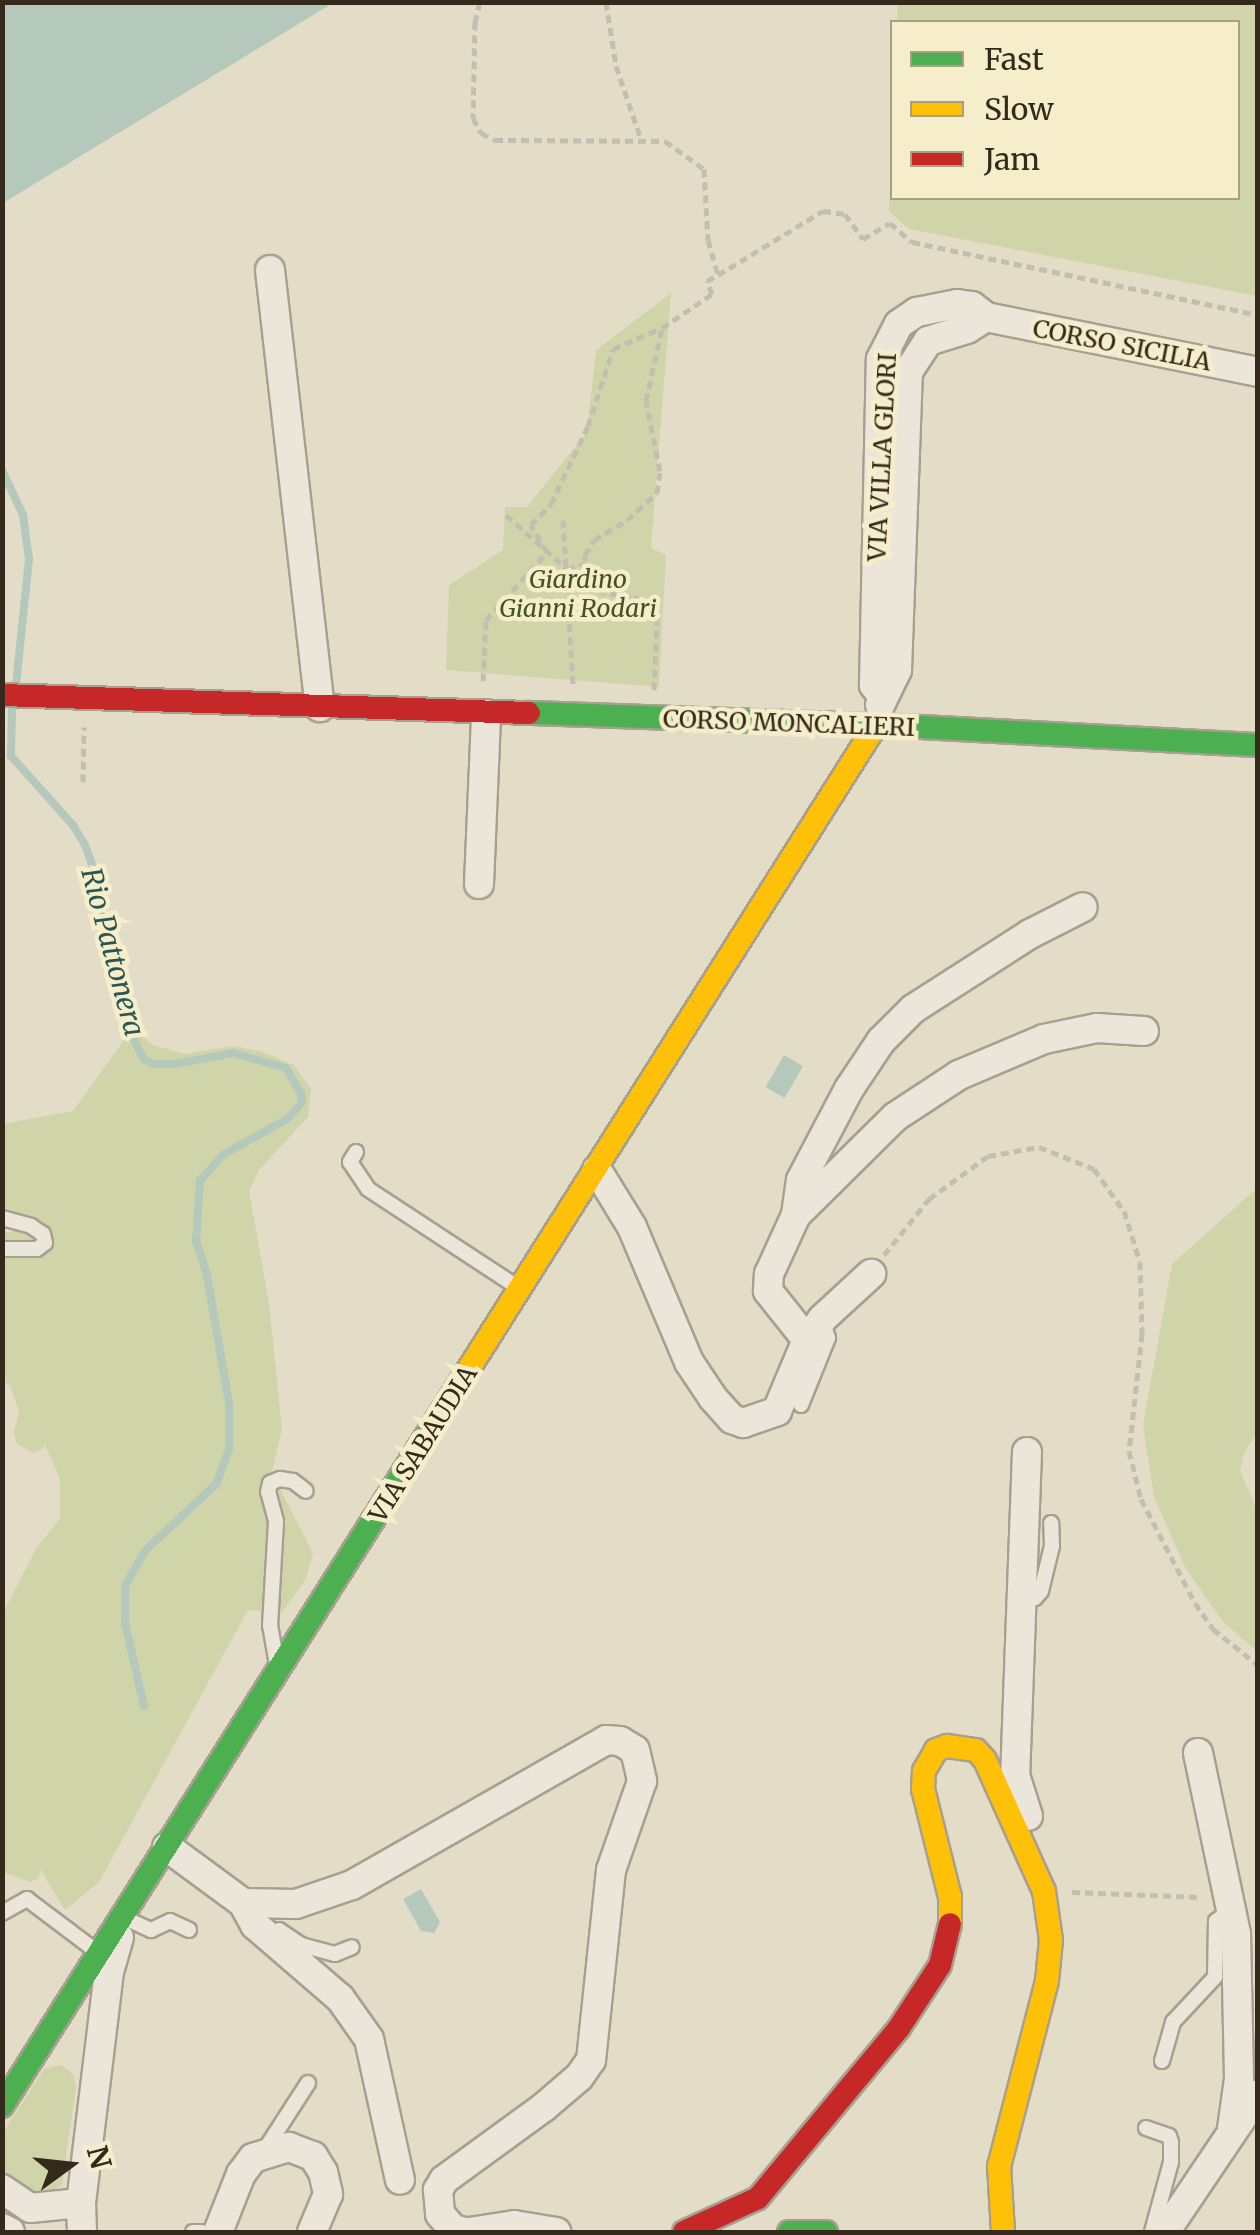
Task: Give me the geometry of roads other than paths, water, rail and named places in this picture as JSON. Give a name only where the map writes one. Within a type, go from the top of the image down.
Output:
[{"type":"street","points":[[270,270],[320,708]]},
{"type":"street","name":"VIA VILLA GLORI","points":[[876,725],[882,695],[874,684],[881,359],[888,338],[917,312],[957,304],[972,306],[986,318]]},
{"type":"street","name":"CORSO SICILIA","points":[[986,318],[1258,372]]},
{"type":"street","name":"CORSO MONCALIERI","points":[[2,696],[876,725],[1258,745]]},
{"type":"street","points":[[479,884],[486,714]]},
{"type":"street","name":"VIA SABAUDIA","points":[[82,2232],[81,2204],[109,1972],[124,1918],[876,725]]},
{"type":"street","points":[[815,1329],[766,1284],[796,1215],[801,1180],[849,1089],[881,1041],[912,1009],[1030,934],[1083,907]]},
{"type":"street","points":[[796,1215],[895,1116],[959,1075],[1044,1039],[1097,1028],[1144,1031]]},
{"type":"street","points":[[597,1170],[632,1228],[689,1362],[732,1419],[753,1422],[777,1411],[815,1329],[871,1274]]},
{"type":"street","points":[[1027,1452],[1016,1788],[1049,1864],[1050,1873],[1043,1888]]},
{"type":"street","points":[[243,1903],[296,1904],[322,1899],[606,1740],[620,1740],[635,1750],[643,1770],[642,1780],[611,1870],[591,2060],[579,2077],[544,2108],[444,2180],[438,2190],[440,2214],[453,2229],[467,2232],[514,2225],[556,2232]]},
{"type":"street","points":[[684,2232],[758,2198],[906,2020],[940,1966],[950,1924],[950,1896],[923,1788],[924,1771],[936,1750],[962,1746],[976,1750],[985,1760],[1043,1888],[1051,1940],[1047,1981],[999,2166],[1002,2232]]},
{"type":"street","points":[[1198,1753],[1232,1907],[1238,2078],[1232,2129]]},
{"type":"street","points":[[168,1847],[243,1903],[255,1925],[340,1998],[369,2039],[400,2180]]},
{"type":"street","points":[[2,2106],[124,1918]]},
{"type":"street","points":[[1165,2232],[1258,2094]]},
{"type":"street","points":[[218,2232],[240,2174],[264,2152],[298,2148],[319,2164],[328,2194],[312,2232]]},
{"type":"street","points":[[2,2189],[30,2208],[81,2204]]},
{"type":"street","points":[[2,2228],[13,2232],[30,2208]]},
{"type":"street","points":[[789,2232],[826,2232]]},
{"type":"lane","points":[[356,1152],[350,1162],[354,1175],[368,1189],[520,1288]]},
{"type":"lane","points":[[2,1218],[31,1226],[43,1234],[45,1243],[38,1249],[2,1249]]},
{"type":"lane","points":[[801,1405],[828,1338],[815,1329]]},
{"type":"lane","points":[[279,1670],[270,1639],[276,1521],[268,1492],[270,1483],[280,1479],[293,1481],[306,1491]]},
{"type":"lane","points":[[1021,1598],[1035,1598],[1041,1592],[1052,1546],[1051,1523]]},
{"type":"lane","points":[[2,1913],[26,1899],[100,1955]]},
{"type":"lane","points":[[243,1903],[301,1944],[342,1954],[352,1947]]},
{"type":"lane","points":[[1162,2061],[1173,2022],[1215,1977],[1216,1922],[1232,1907]]},
{"type":"lane","points":[[124,1918],[151,1930],[170,1921],[189,1930]]},
{"type":"lane","points":[[264,2152],[308,2083]]},
{"type":"lane","points":[[1146,2128],[1169,2136],[1171,2142],[1171,2162],[1152,2232]]},
{"type":"lane","points":[[192,2232],[202,2232]]},
{"type":"waterway","name":"Rio Pattonera","points":[[2,470],[23,515],[29,559],[16,685]]},
{"type":"waterway","name":"Rio Pattonera","points":[[12,708],[11,756],[73,825],[85,845],[96,876],[128,1028],[144,1059],[153,1064],[175,1064],[233,1053],[286,1068],[301,1094],[302,1102],[287,1119],[224,1154],[200,1181],[196,1241],[207,1275],[229,1404],[229,1449],[216,1484],[145,1551],[125,1585],[125,1623],[144,1706]]},
{"type":"park label","name":"Giardino Gianni Rodari","points":[[578,594]]}]
